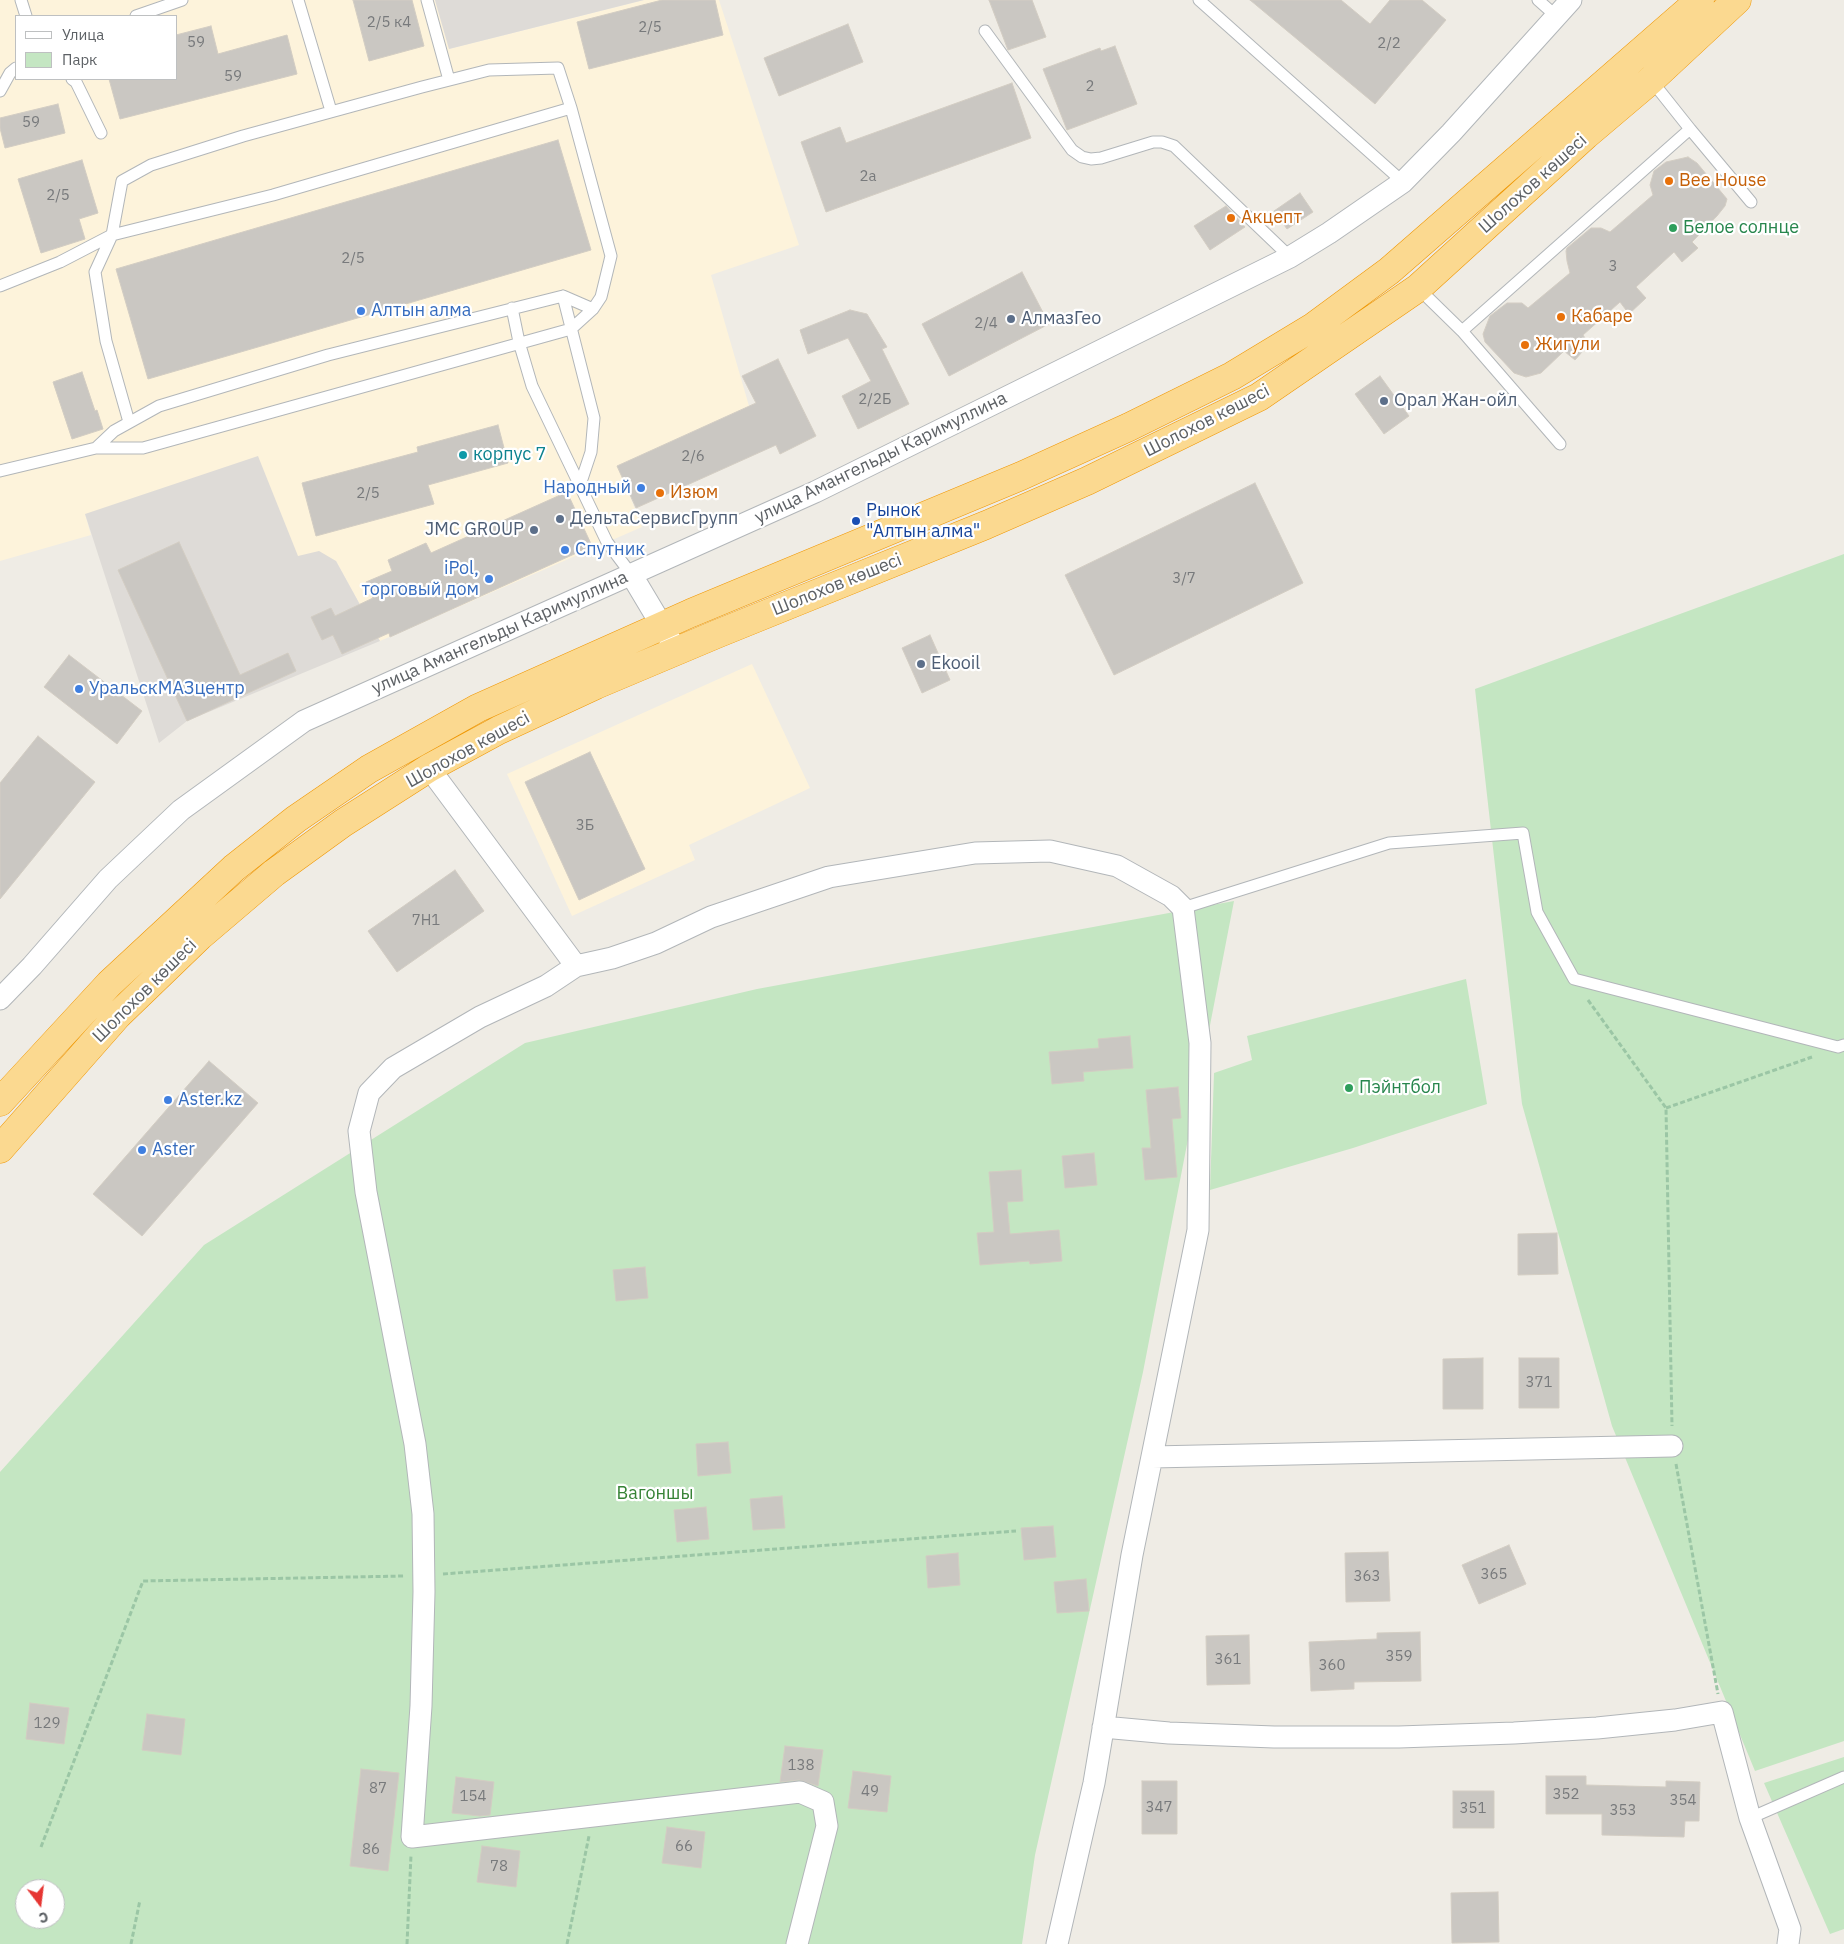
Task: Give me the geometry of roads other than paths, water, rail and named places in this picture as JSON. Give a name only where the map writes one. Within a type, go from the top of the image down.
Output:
[{"type":"highway","name":"Шолохов көшесі","points":[[0,1102],[109,984],[234,868],[296,819],[369,769],[478,708],[661,626],[1021,476],[1129,427],[1232,376],[1313,327],[1389,271],[1700,0]]},
{"type":"highway","name":"Шолохов көшесі","points":[[0,1149],[118,1015],[200,936],[274,873],[343,823],[429,768],[499,730],[596,685],[1087,481],[1259,396],[1418,288],[1586,135],[1651,80],[1737,0]]},
{"type":"street","name":"улица Амангельды Каримуллина","points":[[0,999],[32,966],[108,880],[180,810],[304,722],[815,492],[1290,256],[1329,233],[1402,182],[1451,134],[1571,0]]},
{"type":"street","points":[[631,574],[677,651]]},
{"type":"street","points":[[429,768],[576,966]]},
{"type":"street","points":[[797,1944],[827,1826],[823,1802],[800,1792],[412,1837],[421,1706],[424,1576],[423,1514],[415,1444],[366,1192],[359,1130],[369,1093],[393,1068],[480,1017],[546,986],[576,966],[612,958],[656,943],[711,917],[829,877],[975,853],[1050,851],[1117,866],[1171,896],[1183,908],[1200,1043],[1198,1230],[1132,1555],[1094,1783],[1057,1944]]},
{"type":"street","points":[[1152,1457],[1672,1446]]},
{"type":"street","points":[[1103,1727],[1169,1733],[1274,1737],[1399,1737],[1597,1728],[1675,1720],[1722,1712],[1750,1818],[1790,1929],[1788,1944]]},
{"type":"lane","points":[[21,0],[26,15]]},
{"type":"lane","points":[[138,15],[170,2],[182,0]]},
{"type":"lane","points":[[298,0],[331,111]]},
{"type":"lane","points":[[427,0],[450,80]]},
{"type":"lane","points":[[1199,0],[1402,182]]},
{"type":"lane","points":[[1538,0],[1556,16]]},
{"type":"lane","points":[[985,31],[1066,142],[1077,154],[1091,159],[1101,158],[1153,142],[1162,142],[1174,146],[1290,256]]},
{"type":"lane","points":[[0,471],[96,448],[143,448],[570,329],[592,309],[601,297],[611,256],[571,108],[558,68],[489,70],[450,80],[242,136],[151,165],[122,181],[112,235],[95,272],[106,341],[129,422]]},
{"type":"lane","points":[[0,91],[10,73],[15,69]]},
{"type":"lane","points":[[73,80],[102,133]]},
{"type":"lane","points":[[1651,80],[1751,202]]},
{"type":"lane","points":[[0,286],[60,262],[112,235],[273,195],[571,108]]},
{"type":"lane","points":[[1462,331],[1690,129]]},
{"type":"lane","points":[[1418,288],[1462,331],[1560,444]]},
{"type":"lane","points":[[96,448],[114,430],[159,406],[318,358],[563,296],[592,309]]},
{"type":"lane","points":[[563,296],[594,418],[591,452],[580,485]]},
{"type":"lane","points":[[512,308],[519,342],[532,386],[607,542],[631,574]]},
{"type":"lane","points":[[1183,908],[1389,843],[1523,833],[1537,912],[1574,979],[1842,1049]]},
{"type":"lane","points":[[1750,1818],[1844,1778]]},
{"type":"place","name":"Bee House","points":[[1669,181]]},
{"type":"place","name":"Акцепт","points":[[1231,218]]},
{"type":"place","name":"Белое солнце","points":[[1673,228]]},
{"type":"place","name":"Алтын алма","points":[[361,311]]},
{"type":"place","name":"Кабаре","points":[[1561,317]]},
{"type":"place","name":"АлмазГео","points":[[1011,319]]},
{"type":"place","name":"Жигули","points":[[1525,345]]},
{"type":"place","name":"Орал Жан-ойл","points":[[1384,401]]},
{"type":"place","name":"корпус 7","points":[[463,455]]},
{"type":"place","name":"Народный","points":[[641,488]]},
{"type":"place","name":"Изюм","points":[[660,493]]},
{"type":"place","name":"ДельтаСервисГрупп","points":[[560,519]]},
{"type":"place","name":"Рынок \"Алтын алма\"","points":[[856,521]]},
{"type":"place","name":"JMC GROUP","points":[[534,530]]},
{"type":"place","name":"Спутник","points":[[565,550]]},
{"type":"place","name":"iPol, торговый дом","points":[[489,579]]},
{"type":"place","name":"Ekooil","points":[[921,664]]},
{"type":"place","name":"УральскМАЗцентр","points":[[79,689]]},
{"type":"place","name":"Пэйнтбол","points":[[1349,1088]]},
{"type":"place","name":"Aster.kz","points":[[168,1100]]},
{"type":"place","name":"Aster","points":[[142,1150]]},
{"type":"park label","name":"Вагоншы","points":[[655,1494]]}]
